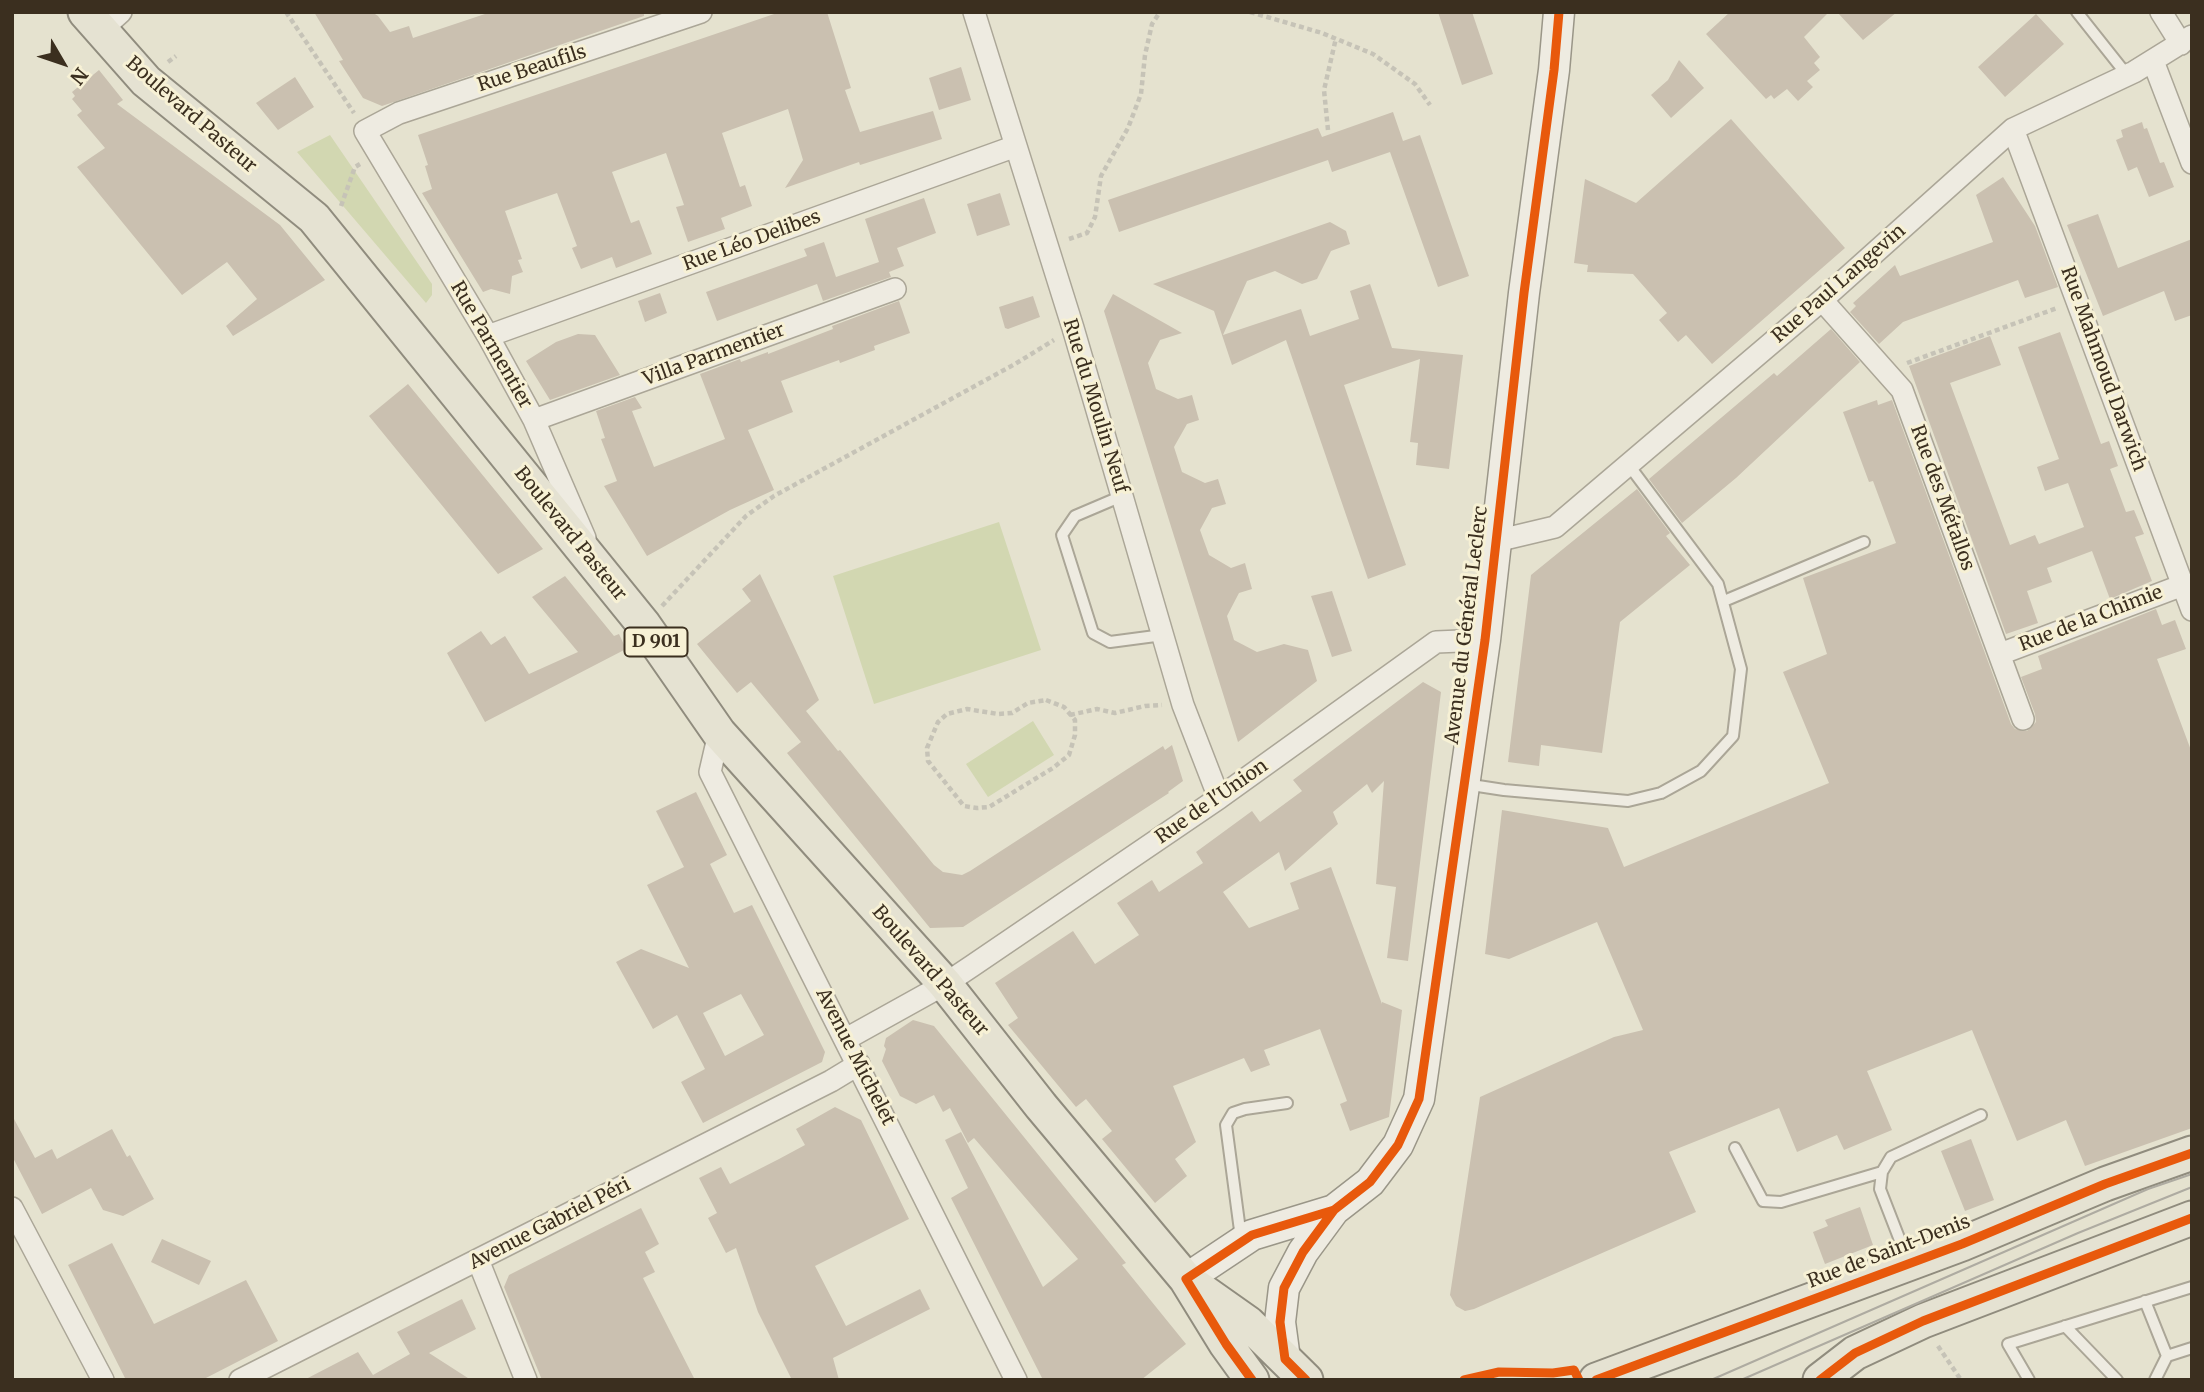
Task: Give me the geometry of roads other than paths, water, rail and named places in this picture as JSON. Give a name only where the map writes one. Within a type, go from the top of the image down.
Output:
[{"type":"main road","name":"Avenue du Général Leclerc","points":[[1296,1369],[1280,1322],[1284,1288],[1303,1252],[1334,1210],[1370,1182],[1398,1145],[1419,1099],[1485,640],[1559,12]]},
{"type":"main road","name":"Boulevard Pasteur","points":[[102,18],[146,81],[314,218],[644,625],[719,733],[944,984],[1041,1106],[1186,1279],[1252,1380]]},
{"type":"main road","name":"Rue de Saint-Denis","points":[[1596,1380],[1962,1244],[2105,1184],[2192,1153]]},
{"type":"main road","name":"Avenue du Général Leclerc","points":[[1186,1279],[1242,1241],[1261,1232],[1334,1210]]},
{"type":"main road","points":[[1820,1380],[1855,1353],[1923,1321],[2192,1219]]},
{"type":"main road","name":"Boulevard Pasteur","points":[[1186,1279],[1248,1323],[1296,1369]]},
{"type":"street","name":"Rue Beaufils","points":[[365,131],[398,113],[701,12]]},
{"type":"street","name":"Rue du Moulin Neuf","points":[[974,12],[1073,328],[1183,705],[1219,798]]},
{"type":"street","points":[[2161,12],[2186,40]]},
{"type":"street","name":"Rue Paul Langevin","points":[[1496,541],[1555,527],[1822,300],[2013,129],[2127,75],[2186,40]]},
{"type":"street","points":[[2153,61],[2192,163]]},
{"type":"street","name":"Rue Mahmoud Darwich","points":[[2013,129],[2192,610]]},
{"type":"street","name":"Rue Parmentier","points":[[365,131],[488,336],[534,420],[598,569]]},
{"type":"street","name":"Rue Léo Delibes","points":[[488,336],[1016,146]]},
{"type":"street","name":"Villa Parmentier","points":[[534,420],[895,289]]},
{"type":"street","name":"Rue des Métallos","points":[[1822,300],[1902,390],[2023,719]]},
{"type":"street","name":"Rue de la Chimie","points":[[2000,654],[2183,585]]},
{"type":"street","name":"Rue de l'Union","points":[[846,1039],[944,984],[1219,798],[1436,642],[1485,640]]},
{"type":"street","name":"Avenue Michelet","points":[[719,733],[710,772],[1016,1380]]},
{"type":"street","name":"Avenue Gabriel Péri","points":[[240,1380],[478,1261],[859,1064]]},
{"type":"street","points":[[12,1208],[103,1380]]},
{"type":"street","points":[[478,1261],[526,1380]]},
{"type":"lane","points":[[2077,12],[2127,75]]},
{"type":"lane","points":[[1465,784],[1628,801],[1661,793],[1701,771],[1733,736],[1741,669],[1718,584],[1628,464]]},
{"type":"lane","points":[[1122,496],[1075,516],[1062,535],[1093,633],[1111,642],[1163,635]]},
{"type":"lane","points":[[1724,600],[1864,542]]},
{"type":"lane","points":[[1242,1241],[1226,1125],[1233,1114],[1245,1109],[1287,1103]]},
{"type":"lane","points":[[1909,1264],[1880,1189],[1882,1172],[1891,1157],[1981,1115]]},
{"type":"lane","points":[[1735,1148],[1763,1201],[1781,1202],[1882,1172]]},
{"type":"lane","points":[[2029,1380],[2008,1343],[2192,1287]]},
{"type":"lane","points":[[2145,1301],[2167,1356]]},
{"type":"lane","points":[[2065,1326],[2116,1380]]},
{"type":"lane","points":[[2155,1380],[2167,1356],[2192,1348]]},
{"type":"tram line","points":[[1711,1380],[2148,1189],[2192,1174]]},
{"type":"tram line","points":[[1741,1380],[2078,1233],[2192,1187]]}]
